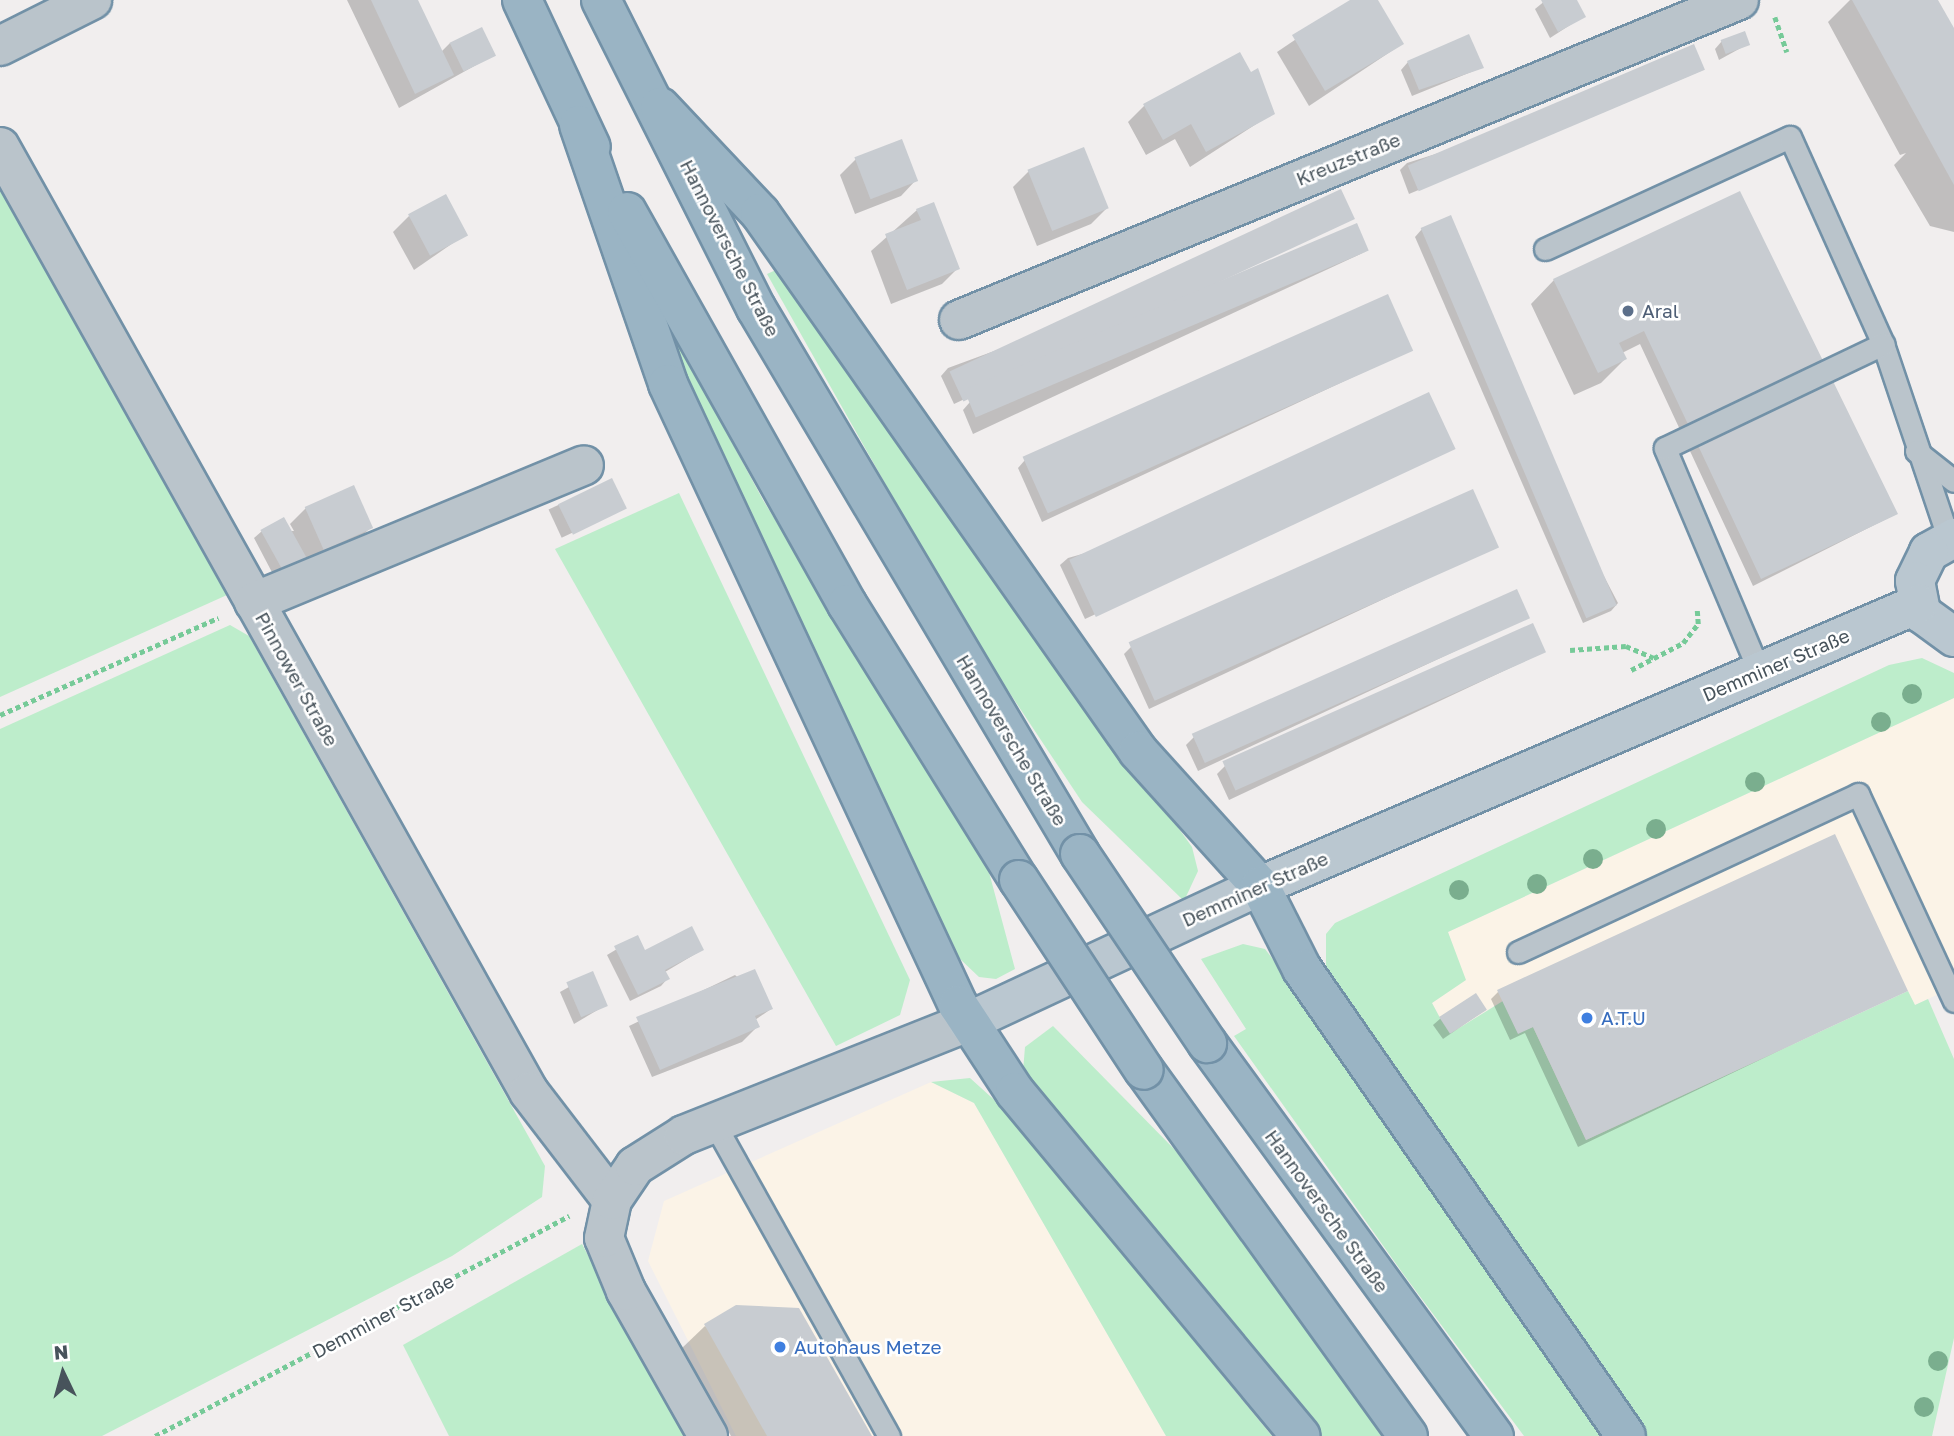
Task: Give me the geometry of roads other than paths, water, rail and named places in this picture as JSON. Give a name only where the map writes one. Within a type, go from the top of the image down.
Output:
[{"type":"highway","points":[[522,0],[579,125],[847,604],[1019,880],[1144,1070],[1408,1436]]},
{"type":"highway","name":"Hannoversche Straße","points":[[601,0],[660,107],[756,308],[1080,854],[1207,1042],[1494,1436]]},
{"type":"highway","points":[[660,107],[760,212],[1139,751],[1259,886],[1302,969],[1626,1436]]},
{"type":"highway","points":[[579,125],[668,384],[968,1022],[1015,1092],[1301,1436]]},
{"type":"main road","points":[[1951,539],[1920,565],[1918,604],[1932,626],[1954,637]]},
{"type":"main road","name":"Demminer Straße","points":[[968,1022],[1259,886],[1918,604]]},
{"type":"street","points":[[0,46],[92,0]]},
{"type":"street","name":"Kreuzstraße","points":[[958,320],[1739,0]]},
{"type":"street","name":"Pinnower Straße","points":[[0,147],[529,1093],[612,1200]]},
{"type":"street","points":[[254,602],[584,466]]},
{"type":"street","name":"Demminer Straße","points":[[708,1436],[604,1238],[612,1200],[635,1166],[714,1123],[968,1022]]},
{"type":"lane","points":[[1545,248],[1790,137],[1883,344],[1916,451],[1951,539]]},
{"type":"lane","points":[[1759,671],[1665,448],[1883,344]]},
{"type":"lane","points":[[1916,451],[1954,481]]},
{"type":"lane","points":[[1518,952],[1858,794],[1954,1001]]},
{"type":"lane","points":[[714,1123],[889,1436]]},
{"type":"place","name":"Aral","points":[[1628,311]]},
{"type":"place","name":"A.T.U","points":[[1587,1018]]},
{"type":"place","name":"Autohaus Metze","points":[[780,1347]]}]
